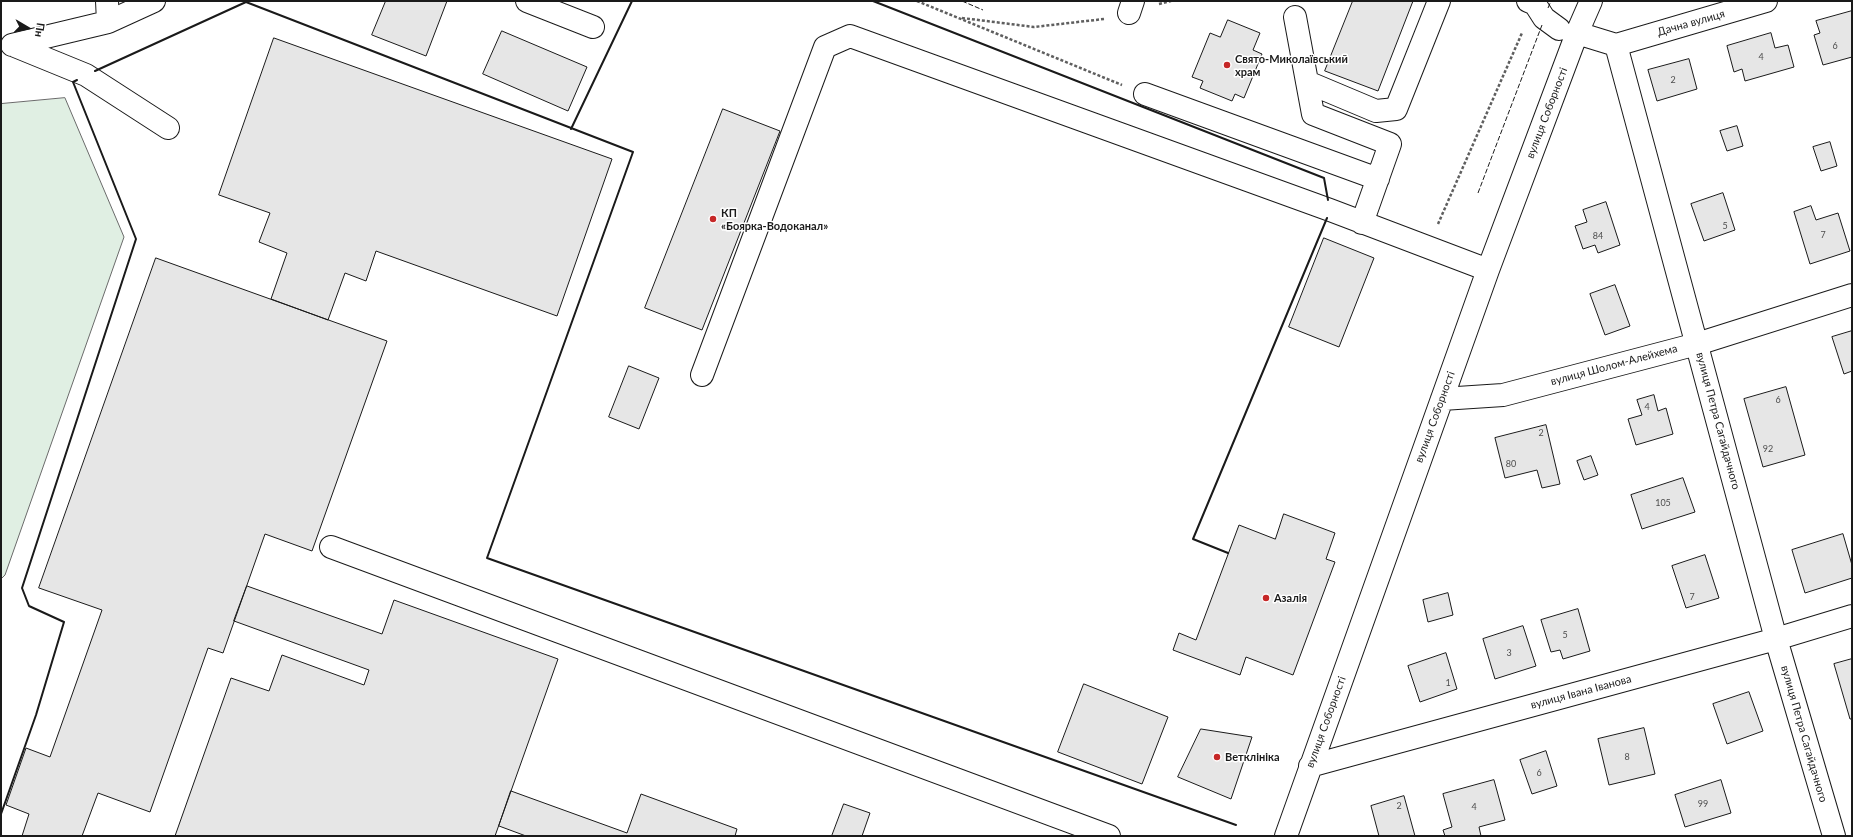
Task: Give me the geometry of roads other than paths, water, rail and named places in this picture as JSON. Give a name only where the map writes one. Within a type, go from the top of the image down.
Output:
[{"type":"street","points":[[107,1],[108,22]]},
{"type":"street","points":[[8,45],[108,22],[154,1]]},
{"type":"street","points":[[527,1],[593,27]]},
{"type":"street","points":[[1307,82],[1376,111],[1396,109],[1439,1]]},
{"type":"street","name":"вулиця Соборності","points":[[1286,836],[1488,270],[1568,31],[1591,1]]},
{"type":"street","name":"Дачна вулиця","points":[[1616,45],[1766,1]]},
{"type":"street","points":[[1532,2],[1544,18],[1568,31],[1616,45]]},
{"type":"street","points":[[1295,17],[1313,114],[1390,144],[1362,223]]},
{"type":"street","points":[[702,375],[825,47],[850,36],[1488,270]]},
{"type":"street","points":[[8,45],[86,75],[168,128]]},
{"type":"street","name":"вулиця Петра Сагайдачного","points":[[1616,45],[1776,639],[1834,836]]},
{"type":"street","points":[[1145,94],[1378,179]]},
{"type":"street","name":"вулиця Шолом-Алейхема","points":[[1442,399],[1503,395],[1697,344],[1852,295]]},
{"type":"street","points":[[331,547],[1109,836]]},
{"type":"street","name":"вулиця Івана Іванова","points":[[1310,766],[1776,639],[1852,616]]},
{"type":"place","name":"Свято-Миколаївський храм","points":[[1227,65]]},
{"type":"place","name":"КП «Боярка-Водоканал»","points":[[713,219]]},
{"type":"place","name":"Азалія","points":[[1266,598]]},
{"type":"place","name":"Ветклініка","points":[[1217,757]]}]
